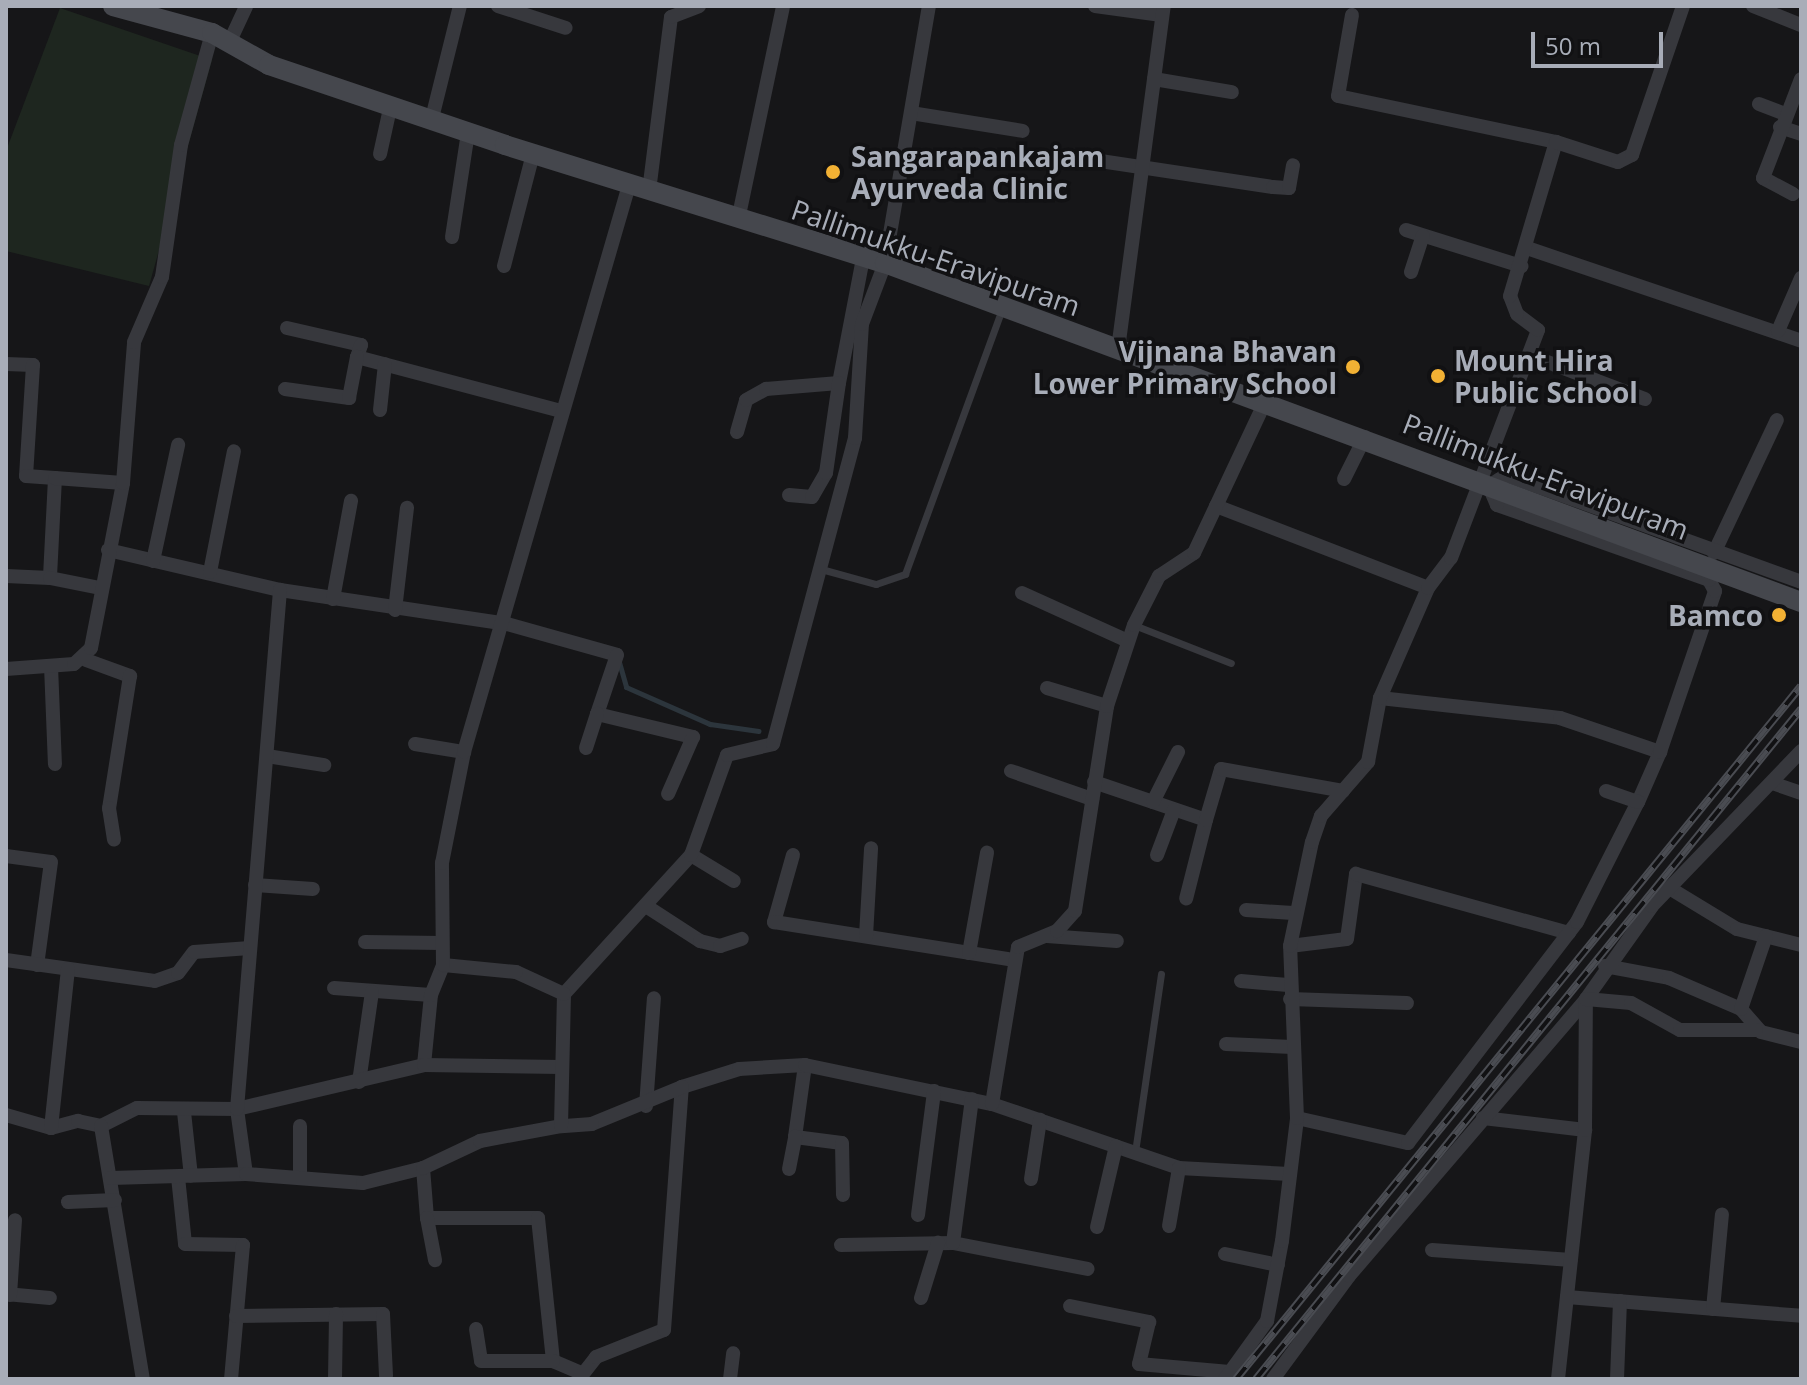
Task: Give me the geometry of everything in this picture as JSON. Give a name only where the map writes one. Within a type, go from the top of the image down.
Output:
[{"type":"main road","name":"Pallimukku-Eravipuram","points":[[113,6],[221,37],[269,65],[432,118],[468,133],[738,220],[885,263],[1001,311],[1266,400],[1801,602]]},
{"type":"street","points":[[86,660],[123,483],[134,342],[162,277],[181,145],[221,37],[246,6]]},
{"type":"street","points":[[432,118],[460,6]]},
{"type":"street","points":[[498,6],[566,28]]},
{"type":"street","points":[[424,1065],[431,995],[443,965],[442,863],[464,752],[507,624],[562,411],[639,188],[671,17],[699,6]]},
{"type":"street","points":[[738,220],[783,6]]},
{"type":"street","points":[[561,1126],[564,994],[649,908],[691,855],[727,755],[773,744],[855,438],[862,324],[885,263],[929,6]]},
{"type":"street","points":[[1095,6],[1163,10],[1118,349]]},
{"type":"street","points":[[1352,15],[1338,96],[1556,142],[1618,162],[1632,155],[1683,6]]},
{"type":"street","points":[[1753,6],[1801,25]]},
{"type":"street","points":[[1154,79],[1232,92]]},
{"type":"street","points":[[1793,194],[1763,178],[1801,79]]},
{"type":"street","points":[[380,154],[391,104]]},
{"type":"street","points":[[1759,104],[1801,134]]},
{"type":"street","points":[[911,113],[1023,131]]},
{"type":"street","points":[[452,237],[468,133]]},
{"type":"street","points":[[1070,1306],[1149,1322],[1139,1364],[1228,1376],[1267,1321],[1278,1265],[1297,1118],[1289,992],[1293,913],[1321,816],[1368,762],[1380,698],[1428,588],[1451,558],[1490,487],[1537,325],[1517,314],[1510,296],[1527,248],[1556,142]]},
{"type":"street","points":[[504,266],[533,154]]},
{"type":"street","points":[[1074,157],[1289,188],[1293,165]]},
{"type":"street","points":[[1406,230],[1521,266]]},
{"type":"street","points":[[1411,272],[1423,236]]},
{"type":"street","points":[[1527,248],[1801,341]]},
{"type":"street","points":[[789,495],[812,497],[826,473],[839,383],[863,258]]},
{"type":"street","points":[[1778,331],[1801,278]]},
{"type":"street","points":[[285,389],[349,398],[361,345],[287,328]]},
{"type":"street","points":[[1529,355],[1645,399]]},
{"type":"street","points":[[357,357],[562,411]]},
{"type":"street","points":[[6,364],[33,365],[26,476],[123,483]]},
{"type":"street","points":[[380,410],[385,364]]},
{"type":"street","points":[[737,432],[746,400],[766,389],[839,383]]},
{"type":"street","points":[[1043,936],[1075,911],[1107,706],[1134,625],[1159,576],[1194,553],[1266,400]]},
{"type":"street","points":[[1714,553],[1777,420]]},
{"type":"street","points":[[1344,479],[1365,437]]},
{"type":"street","points":[[153,561],[178,445]]},
{"type":"street","points":[[210,572],[234,451]]},
{"type":"street","points":[[1490,487],[1506,475],[1714,553],[1801,582]]},
{"type":"street","points":[[50,578],[55,478]]},
{"type":"street","points":[[1297,1118],[1408,1143],[1569,933],[1638,802],[1660,752],[1715,591],[1709,580],[1497,505],[1490,487]]},
{"type":"street","points":[[333,599],[351,501]]},
{"type":"street","points":[[1216,506],[1428,588]]},
{"type":"street","points":[[395,610],[407,508]]},
{"type":"street","points":[[108,550],[280,590],[395,610],[507,624],[617,655],[586,748]]},
{"type":"street","points":[[6,576],[50,578],[100,588]]},
{"type":"street","points":[[246,1174],[237,1109],[280,590]]},
{"type":"street","points":[[1022,593],[1128,641]]},
{"type":"street","points":[[6,669],[86,660],[130,676],[109,808],[114,840]]},
{"type":"street","points":[[51,666],[55,764]]},
{"type":"street","points":[[1047,688],[1107,706]]},
{"type":"street","points":[[1380,698],[1560,718],[1660,752]]},
{"type":"street","points":[[597,714],[693,737],[668,794]]},
{"type":"street","points":[[415,744],[464,752]]},
{"type":"street","points":[[1273,1379],[1483,1118],[1586,999],[1605,966],[1671,889],[1775,784],[1801,751]]},
{"type":"street","points":[[1153,802],[1178,752]]},
{"type":"street","points":[[267,756],[324,765]]},
{"type":"street","points":[[1186,899],[1221,769],[1343,791]]},
{"type":"street","points":[[1011,771],[1092,799]]},
{"type":"street","points":[[1094,782],[1206,820]]},
{"type":"street","points":[[1775,784],[1801,793]]},
{"type":"street","points":[[1606,791],[1638,802]]},
{"type":"street","points":[[1157,855],[1174,810]]},
{"type":"street","points":[[866,936],[871,848]]},
{"type":"street","points":[[969,953],[987,853]]},
{"type":"street","points":[[691,855],[734,881]]},
{"type":"street","points":[[793,855],[774,922],[1015,960]]},
{"type":"street","points":[[6,856],[51,862],[37,965]]},
{"type":"street","points":[[1290,946],[1347,939],[1356,874],[1569,933]]},
{"type":"street","points":[[255,885],[313,889]]},
{"type":"street","points":[[1671,889],[1737,929],[1801,945]]},
{"type":"street","points":[[649,908],[700,941],[720,946],[742,939]]},
{"type":"street","points":[[1246,910],[1293,913]]},
{"type":"street","points":[[992,1104],[1015,960],[1025,939],[1043,936],[1117,941]]},
{"type":"street","points":[[1741,1009],[1766,936]]},
{"type":"street","points":[[365,942],[442,943]]},
{"type":"street","points":[[6,960],[155,981],[178,973],[194,952],[250,948]]},
{"type":"street","points":[[443,965],[516,972],[547,980],[564,994]]},
{"type":"street","points":[[1605,966],[1669,978],[1741,1009],[1756,1030]]},
{"type":"street","points":[[51,1128],[68,969]]},
{"type":"street","points":[[1241,981],[1289,992],[1407,1003]]},
{"type":"street","points":[[334,988],[431,995]]},
{"type":"street","points":[[359,1082],[372,992]]},
{"type":"street","points":[[646,1106],[654,998]]},
{"type":"street","points":[[1586,999],[1631,1003],[1680,1030],[1756,1030],[1801,1042]]},
{"type":"street","points":[[1558,1379],[1585,1130],[1586,999]]},
{"type":"street","points":[[1226,1044],[1292,1047]]},
{"type":"street","points":[[7,1119],[51,1128],[78,1121],[101,1126],[137,1108],[184,1112],[237,1109],[424,1065],[561,1067]]},
{"type":"street","points":[[111,1178],[246,1174],[363,1183],[423,1168],[480,1141],[646,1106],[682,1087],[739,1069],[805,1065],[992,1104],[1179,1168],[1290,1174]]},
{"type":"street","points":[[789,1169],[805,1065]]},
{"type":"street","points":[[476,1329],[481,1361],[553,1361],[579,1376],[596,1357],[664,1330],[682,1087]]},
{"type":"street","points":[[918,1215],[934,1091]]},
{"type":"street","points":[[921,1298],[945,1243],[972,1099]]},
{"type":"street","points":[[184,1112],[185,1244],[243,1245],[231,1379]]},
{"type":"street","points":[[1483,1118],[1585,1130]]},
{"type":"street","points":[[1031,1179],[1040,1120]]},
{"type":"street","points":[[101,1126],[143,1379]]},
{"type":"street","points":[[300,1126],[300,1177]]},
{"type":"street","points":[[795,1137],[842,1143],[843,1195]]},
{"type":"street","points":[[1097,1227],[1116,1146]]},
{"type":"street","points":[[423,1168],[427,1218],[435,1260]]},
{"type":"street","points":[[1169,1226],[1179,1168]]},
{"type":"street","points":[[68,1202],[115,1200]]},
{"type":"street","points":[[1713,1309],[1722,1214]]},
{"type":"street","points":[[427,1218],[538,1218],[553,1361]]},
{"type":"street","points":[[15,1220],[8,1294],[50,1298]]},
{"type":"street","points":[[841,1245],[945,1243],[1088,1269]]},
{"type":"street","points":[[1432,1250],[1571,1260]]},
{"type":"street","points":[[1225,1254],[1278,1265]]},
{"type":"street","points":[[1567,1297],[1801,1316]]},
{"type":"street","points":[[1617,1379],[1620,1301]]},
{"type":"street","points":[[335,1379],[336,1314]]},
{"type":"street","points":[[236,1316],[383,1314],[386,1376]]},
{"type":"street","points":[[730,1379],[733,1353]]},
{"type":"lane","points":[[821,569],[876,584],[905,574],[1001,311]]},
{"type":"lane","points":[[1134,625],[1231,663]]},
{"type":"lane","points":[[1135,1152],[1161,974]]},
{"type":"shaded area","points":[[60,8],[212,60],[149,286],[6,251],[6,151]]},
{"type":"waterway","points":[[619,662],[626,687],[710,724],[759,731]]},
{"type":"railway","points":[[1236,1379],[1801,686]]},
{"type":"railway","points":[[1256,1379],[1801,709]]},
{"type":"place","name":"Sangarapankajam Ayurveda Clinic","points":[[833,172]]},
{"type":"place","name":"Vijnana Bhavan Lower Primary School","points":[[1353,367]]},
{"type":"place","name":"Mount Hira Public School","points":[[1438,376]]},
{"type":"place","name":"Bamco","points":[[1779,615]]}]
